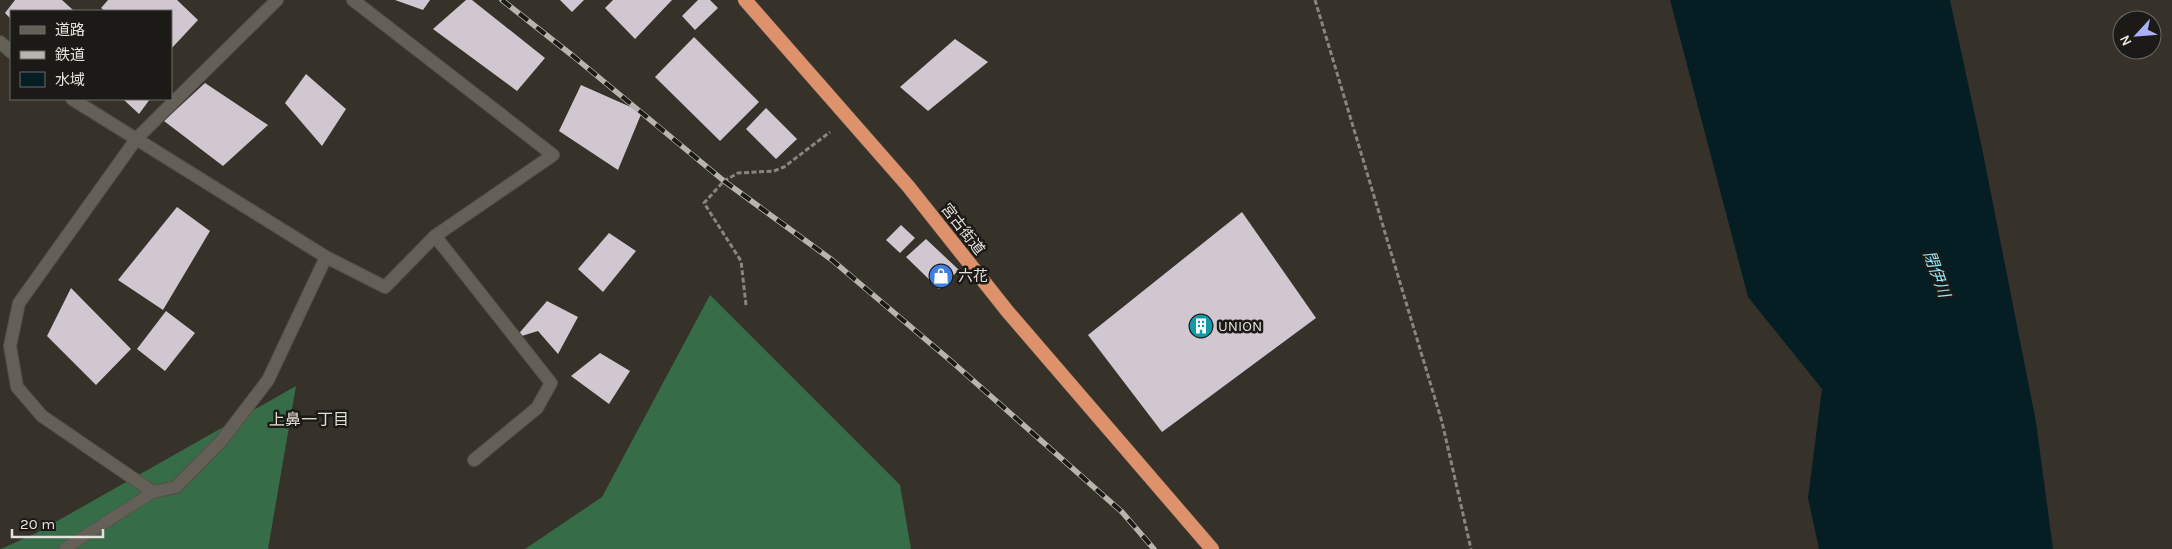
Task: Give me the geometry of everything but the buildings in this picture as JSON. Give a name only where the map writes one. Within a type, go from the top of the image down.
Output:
[{"type":"highway","name":"宮古街道","points":[[745,0],[908,186],[1008,312],[1212,549]]},
{"type":"street","points":[[278,0],[137,138],[19,303],[10,346],[17,387],[42,416],[153,492],[176,487],[223,439],[268,380],[326,257]]},
{"type":"street","points":[[74,100],[326,257],[385,287],[435,236],[553,155],[353,0]]},
{"type":"street","points":[[0,42],[10,51]]},
{"type":"street","points":[[435,236],[551,384],[538,408],[474,460]]},
{"type":"lane","points":[[64,549],[153,492]]},
{"type":"path","points":[[1315,0],[1442,422],[1471,549]]},
{"type":"path","points":[[746,305],[741,261],[704,203],[724,181],[738,173],[774,171],[784,167],[849,118]]},
{"type":"green space","points":[[710,295],[900,485],[911,549],[525,549],[602,497]]},
{"type":"green space","points":[[296,386],[268,549],[1,549],[36,533]]},
{"type":"water","name":"閉伊川","points":[[1670,0],[1950,0],[1982,148],[2036,422],[2053,549],[1819,549],[1808,498],[1822,389],[1748,297]]},
{"type":"railway","points":[[502,0],[724,181],[832,260],[951,361],[1122,512],[1154,549]]},
{"type":"place","name":"六花","points":[[941,276]]},
{"type":"place","name":"UNION","points":[[1201,326]]},
{"type":"district","name":"上鼻一丁目","points":[[309,419]]}]
